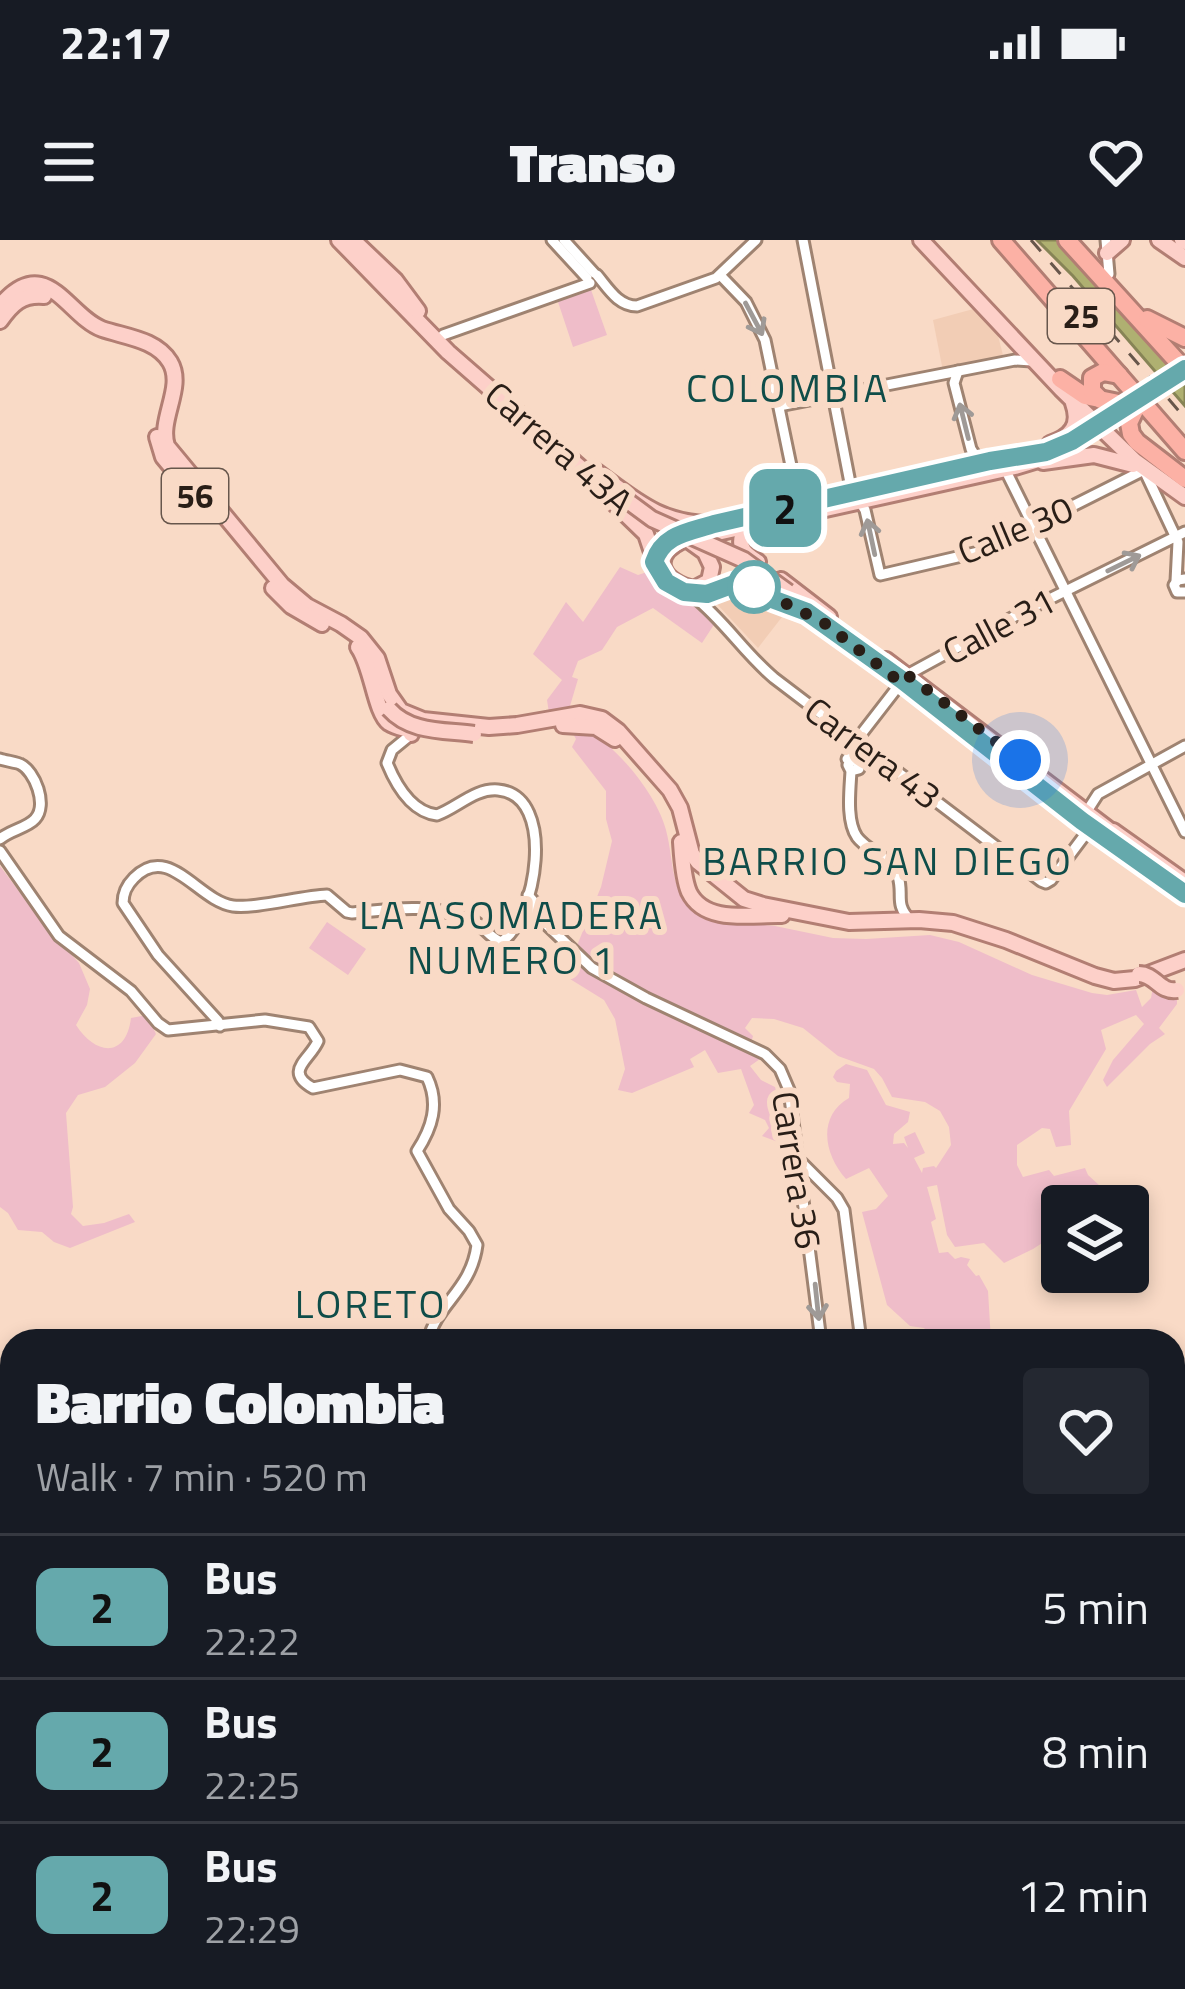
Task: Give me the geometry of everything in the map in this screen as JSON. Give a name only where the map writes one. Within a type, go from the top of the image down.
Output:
[{"type":"highway","name":"25","points":[[1001,240],[1177,435]]},
{"type":"highway","name":"25","points":[[1015,240],[1177,435],[1185,451]]},
{"type":"highway","name":"25","points":[[1067,240],[1185,369]]},
{"type":"highway","name":"25","points":[[1078,240],[1185,369]]},
{"type":"highway","points":[[1147,319],[1185,338]]},
{"type":"highway","points":[[1119,375],[1103,372],[1092,378],[1092,391],[1121,405],[1148,462],[1185,479]]},
{"type":"highway","points":[[1060,379],[1085,396],[1121,405]]},
{"type":"highway","points":[[1148,462],[1166,453],[1177,435]]},
{"type":"main road","name":"Carrera 43A","points":[[339,240],[448,352],[646,521],[741,565],[829,617],[903,679]]},
{"type":"main road","name":"Carrera 43A","points":[[352,240],[443,335],[591,473]]},
{"type":"main road","points":[[925,240],[1071,399],[1185,493]]},
{"type":"main road","points":[[925,240],[1138,455],[1185,493]]},
{"type":"main road","points":[[1107,246],[1122,240]]},
{"type":"main road","name":"56","points":[[0,306],[20,288],[50,289],[96,326],[163,353],[174,384],[164,432],[167,446],[282,585],[361,638],[377,658],[395,715]]},
{"type":"main road","name":"56","points":[[0,321],[22,298],[44,296],[89,328],[154,353],[166,379],[156,432],[163,457],[284,599],[355,643],[370,662],[395,715]]},
{"type":"main road","points":[[1010,468],[1072,441],[1121,405],[1185,369]]},
{"type":"main road","points":[[654,562],[660,547],[671,538],[714,524],[857,496],[1063,439],[1077,422],[1071,399]]},
{"type":"main road","points":[[990,461],[1047,454]]},
{"type":"main road","points":[[857,496],[1094,455],[1148,462],[1185,511]]},
{"type":"main road","points":[[591,473],[655,514],[714,524]]},
{"type":"main road","points":[[591,473],[644,531],[666,582],[688,593],[747,584],[807,612]]},
{"type":"main road","name":"Carrera 43A","points":[[623,501],[744,560],[807,612],[1185,891]]},
{"type":"main road","points":[[691,542],[704,552],[712,571],[709,581],[694,589],[672,581],[664,570],[666,551],[681,541],[800,509]]},
{"type":"main road","points":[[757,524],[742,536],[745,553],[829,617]]},
{"type":"main road","points":[[688,593],[746,578],[807,612]]},
{"type":"main road","points":[[395,715],[489,727],[575,715],[602,719],[670,790],[680,808],[692,854],[704,868],[744,899],[763,905],[838,921],[953,923],[1105,980],[1125,981],[1185,963]]},
{"type":"main road","points":[[395,715],[413,726],[475,734],[512,734],[576,724],[605,731],[663,793],[676,820],[689,892],[719,914],[776,915],[848,928],[941,926],[987,938],[1114,987],[1148,981],[1185,963]]},
{"type":"main road","points":[[395,715],[411,734],[475,734]]},
{"type":"main road","points":[[1096,825],[1185,891]]},
{"type":"main road","points":[[686,876],[693,887],[703,889],[709,882],[704,868]]},
{"type":"main road","points":[[719,914],[707,901],[708,891],[730,890]]},
{"type":"main road","points":[[1082,971],[1139,974],[1166,990],[1181,988]]},
{"type":"street","points":[[552,240],[590,280],[631,306],[720,275],[756,240]]},
{"type":"street","points":[[564,240],[590,280]]},
{"type":"street","points":[[802,240],[857,496]]},
{"type":"street","points":[[1107,246],[1109,274]]},
{"type":"street","points":[[720,275],[746,302],[762,332],[800,509]]},
{"type":"street","points":[[443,335],[590,280]]},
{"type":"street","points":[[778,406],[1015,360],[1037,363]]},
{"type":"street","points":[[958,370],[954,385],[971,449],[976,458],[990,461]]},
{"type":"street","points":[[1148,462],[1178,539],[1181,578],[1176,590],[1185,592]]},
{"type":"street","name":"Calle 30","points":[[857,496],[880,575],[983,551],[1148,462]]},
{"type":"street","points":[[1010,468],[1033,526],[1185,832]]},
{"type":"street","name":"Calle 31","points":[[899,906],[895,870],[856,836],[851,818],[849,765],[856,740],[903,679],[1066,591],[1178,539]]},
{"type":"street","points":[[711,610],[712,592]]},
{"type":"street","name":"Carrera 43","points":[[688,593],[711,610],[757,664],[1046,883],[1096,825]]},
{"type":"street","points":[[220,1026],[158,955],[122,899],[139,873],[164,866],[230,906],[327,895],[352,913],[423,907],[474,920],[500,942],[520,921],[537,835],[518,799],[501,790],[485,791],[431,815],[405,795],[388,768],[388,754],[428,721]]},
{"type":"street","points":[[1096,825],[1098,794],[1185,746]]},
{"type":"street","points":[[0,759],[28,770],[40,812],[0,839]]},
{"type":"street","points":[[0,851],[58,936],[131,991],[172,1032],[249,1021],[309,1028],[318,1041],[299,1072],[308,1087],[400,1070],[427,1077],[433,1116],[417,1151],[449,1209],[474,1238],[476,1252],[465,1283],[431,1329]]},
{"type":"street","name":"Carrera 36","points":[[527,900],[583,962],[646,998],[765,1054],[780,1070],[789,1090],[820,1329]]},
{"type":"street","points":[[888,920],[896,916],[899,906]]},
{"type":"street","points":[[899,906],[910,920]]},
{"type":"street","points":[[799,1158],[844,1210],[859,1329]]},
{"type":"shaded area","points":[[1037,240],[1062,240],[1185,377],[1185,406],[1073,276]]},
{"type":"shaded area","points":[[590,287],[607,335],[573,347],[557,299]]},
{"type":"shaded area","points":[[977,308],[996,328],[1004,359],[943,371],[933,320]]},
{"type":"shaded area","points":[[620,567],[638,575],[650,571],[661,588],[697,606],[715,623],[702,643],[653,608],[617,627],[602,650],[578,661],[570,706],[549,713],[547,700],[562,680],[533,654],[566,602],[583,622]]},
{"type":"shaded area","points":[[744,585],[789,608],[758,648],[715,602],[716,596]]},
{"type":"shaded area","points":[[585,729],[597,737],[645,787],[666,830],[679,892],[706,920],[775,926],[833,938],[930,935],[1092,993],[1136,990],[1142,1007],[1153,987],[1177,995],[1177,1004],[1159,1028],[1165,1034],[1107,1087],[1103,1080],[1113,1060],[1144,1024],[1136,1015],[1101,1030],[1106,1049],[1069,1111],[1071,1145],[1056,1147],[1050,1129],[1042,1128],[1017,1145],[1017,1165],[1023,1177],[1085,1168],[1099,1185],[1041,1185],[1041,1244],[1004,1263],[984,1243],[955,1247],[947,1235],[937,1185],[927,1187],[939,1253],[970,1259],[967,1265],[988,1291],[990,1329],[910,1326],[887,1305],[862,1212],[876,1209],[888,1196],[869,1168],[846,1179],[829,1148],[828,1126],[849,1098],[850,1084],[833,1077],[846,1064],[867,1070],[886,1105],[910,1112],[908,1122],[894,1134],[893,1144],[904,1143],[908,1148],[904,1137],[915,1132],[925,1153],[914,1158],[922,1173],[923,1168],[936,1168],[951,1145],[949,1127],[940,1111],[925,1102],[892,1097],[874,1069],[838,1056],[803,1028],[774,1019],[752,1018],[745,1028],[753,1036],[750,1046],[760,1059],[750,1066],[761,1080],[775,1087],[786,1129],[779,1129],[778,1142],[762,1136],[769,1128],[765,1120],[749,1113],[754,1105],[741,1069],[718,1073],[705,1050],[690,1059],[694,1067],[632,1093],[618,1090],[625,1069],[615,1019],[604,1000],[570,979],[612,841],[606,791],[572,747],[576,739],[571,730]]},
{"type":"shaded area","points":[[0,866],[79,963],[90,989],[76,1025],[84,1035],[100,1047],[116,1046],[123,1041],[131,1018],[147,1015],[156,1034],[135,1063],[105,1087],[78,1095],[66,1113],[71,1214],[83,1226],[129,1214],[135,1222],[70,1248],[42,1232],[18,1230],[0,1207]]},
{"type":"shaded area","points":[[327,922],[366,949],[348,975],[309,948]]},
{"type":"railway","points":[[1031,240],[1185,418]]},
{"type":"bus line","name":"2","points":[[1185,369],[1053,450],[714,524],[671,538],[660,547],[654,562],[666,582],[684,592],[707,594],[747,584],[807,612],[1185,894]]},
{"type":"district","name":"COLOMBIA","points":[[788,388]]},
{"type":"district","name":"BARRIO SAN DIEGO","points":[[888,861]]},
{"type":"district","name":"LA ASOMADERA NUMERO 1","points":[[512,938]]},
{"type":"district","name":"LORETO","points":[[371,1304]]},
{"type":"route","points":[[754,587],[824,623],[900,682],[907,675],[1020,760]]}]
